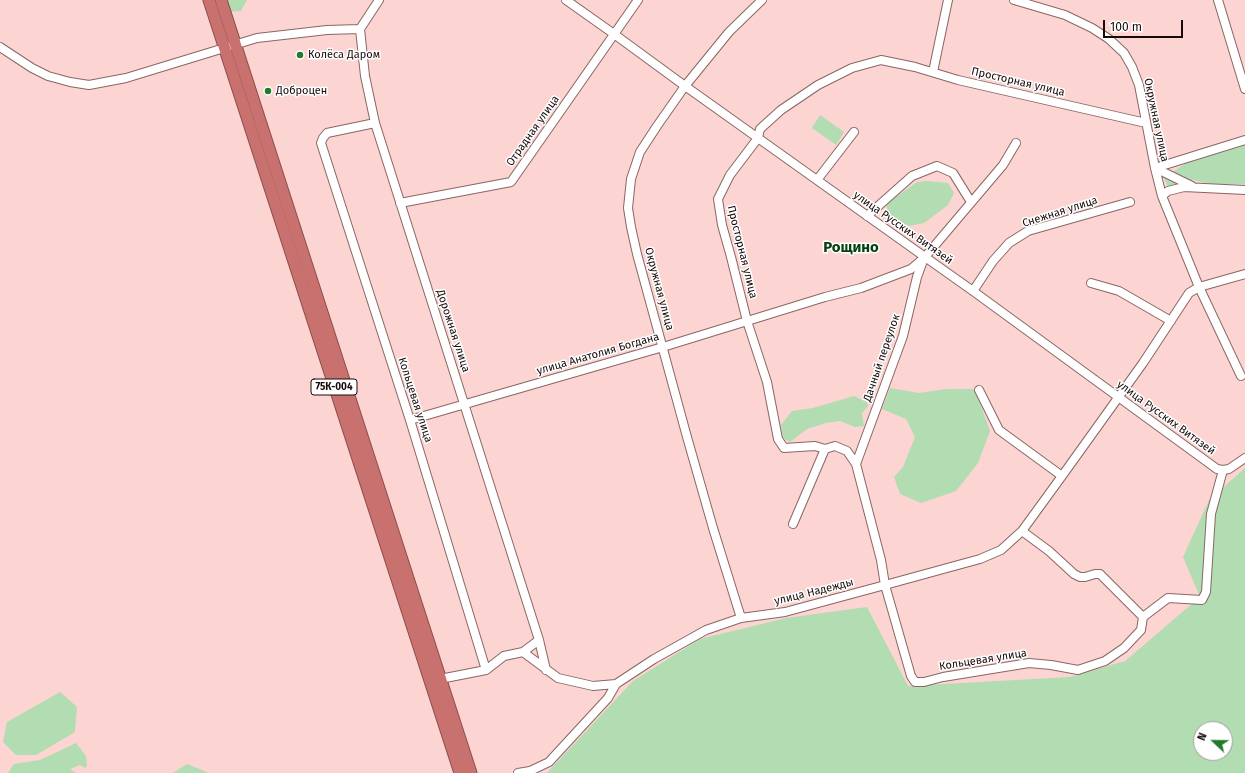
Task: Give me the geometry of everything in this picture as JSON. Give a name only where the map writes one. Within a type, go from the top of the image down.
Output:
[{"type":"highway","name":"75К-004","points":[[209,0],[230,46],[471,773]]},
{"type":"highway","name":"75К-004","points":[[221,0],[230,46],[460,773]]},
{"type":"street","points":[[0,48],[48,76],[89,85],[126,78],[257,38],[279,34],[360,29],[379,0]]},
{"type":"street","name":"улица Русских Витязей","points":[[566,0],[973,291],[1217,469],[1226,469]]},
{"type":"street","name":"Отрадная улица","points":[[400,203],[511,182],[638,0]]},
{"type":"street","name":"Окружная улица","points":[[741,618],[686,437],[637,254],[628,208],[631,179],[640,152],[685,86],[729,32],[762,0]]},
{"type":"street","points":[[933,72],[948,0]]},
{"type":"street","name":"Окружная улица","points":[[1014,0],[1065,15],[1092,28],[1109,39],[1124,53],[1139,84],[1155,168],[1162,196],[1199,287]]},
{"type":"street","points":[[1218,0],[1245,89]]},
{"type":"street","name":"Дорожная улица","points":[[360,29],[365,76],[375,123],[539,640],[546,670]]},
{"type":"street","name":"Просторная улица","points":[[915,682],[911,676],[886,585],[856,464],[847,451],[835,446],[824,449],[815,446],[784,448],[778,439],[767,382],[747,321],[732,257],[722,225],[718,199],[730,175],[758,138],[760,129],[781,110],[818,85],[852,68],[881,60],[915,67],[958,80],[1146,123]]},
{"type":"street","name":"Кольцевая улица","points":[[375,123],[327,133],[321,143],[410,420],[486,670]]},
{"type":"street","points":[[817,180],[854,132]]},
{"type":"street","points":[[1155,168],[1245,140]]},
{"type":"street","points":[[925,257],[1004,165],[1016,143]]},
{"type":"street","points":[[868,216],[912,176],[937,166],[953,173],[971,202]]},
{"type":"street","points":[[1155,168],[1193,187]]},
{"type":"street","points":[[1162,196],[1168,191],[1184,187],[1245,190]]},
{"type":"street","name":"Снежная улица","points":[[973,291],[993,261],[1009,243],[1028,231],[1130,202]]},
{"type":"street","name":"улица Анатолия Богдана","points":[[410,420],[663,347],[825,297],[861,288],[911,269],[925,257]]},
{"type":"street","name":"Дачный переулок","points":[[856,464],[903,336],[917,277],[925,257]]},
{"type":"street","name":"улица Надежды","points":[[518,773],[530,771],[549,762],[608,698],[616,684],[654,659],[706,630],[741,618],[785,612],[886,585],[980,558],[1001,550],[1022,531],[1171,322],[1189,293],[1199,287],[1245,274]]},
{"type":"street","points":[[1091,283],[1119,291],[1171,322]]},
{"type":"street","points":[[1199,287],[1241,376]]},
{"type":"street","points":[[979,390],[999,430],[1062,476]]},
{"type":"street","points":[[793,524],[824,449]]},
{"type":"street","points":[[1022,531],[1049,551],[1074,574],[1080,577],[1085,577],[1100,574],[1143,617],[1168,598],[1202,600],[1206,592],[1211,514],[1226,469],[1245,458]]},
{"type":"street","name":"Кольцевая улица","points":[[915,682],[924,682],[943,676],[1029,663],[1078,670],[1105,661],[1124,648],[1141,630],[1143,617]]},
{"type":"street","points":[[440,679],[486,670],[504,656],[523,652],[539,640]]},
{"type":"street","name":"улица Надежды","points":[[523,652],[558,678],[593,686],[616,684]]},
{"type":"green space","points":[[225,0],[247,0],[241,11],[228,12]]},
{"type":"green space","points":[[820,115],[844,132],[836,145],[812,128]]},
{"type":"green space","points":[[1245,142],[1245,184],[1212,184],[1193,180],[1168,187],[1164,178],[1189,161]]},
{"type":"green space","points":[[927,181],[948,183],[954,193],[948,205],[924,223],[909,226],[889,215],[886,204],[917,182]]},
{"type":"green space","points":[[890,388],[919,393],[946,389],[975,389],[990,431],[978,463],[956,491],[921,503],[900,494],[894,477],[903,467],[915,437],[906,419],[882,409]]},
{"type":"green space","points":[[854,396],[868,403],[868,406],[862,413],[864,426],[855,427],[840,421],[826,423],[807,429],[790,442],[783,438],[781,425],[792,411],[813,408]]},
{"type":"green space","points":[[1245,468],[1245,773],[547,773],[633,681],[700,639],[786,618],[867,607],[908,686],[1070,677],[1125,661],[1200,597],[1183,557],[1209,500]]},
{"type":"green space","points":[[60,692],[77,707],[75,732],[36,755],[16,755],[3,742],[7,722]]},
{"type":"green space","points":[[76,743],[86,756],[87,766],[85,768],[80,765],[70,769],[76,773],[8,773],[14,764],[40,760]]},
{"type":"green space","points":[[187,764],[209,773],[173,773]]},
{"type":"place","name":"Колёса Даром","points":[[300,55]]},
{"type":"place","name":"Доброцен","points":[[268,91]]},
{"type":"district","name":"Рощино","points":[[851,248]]}]
